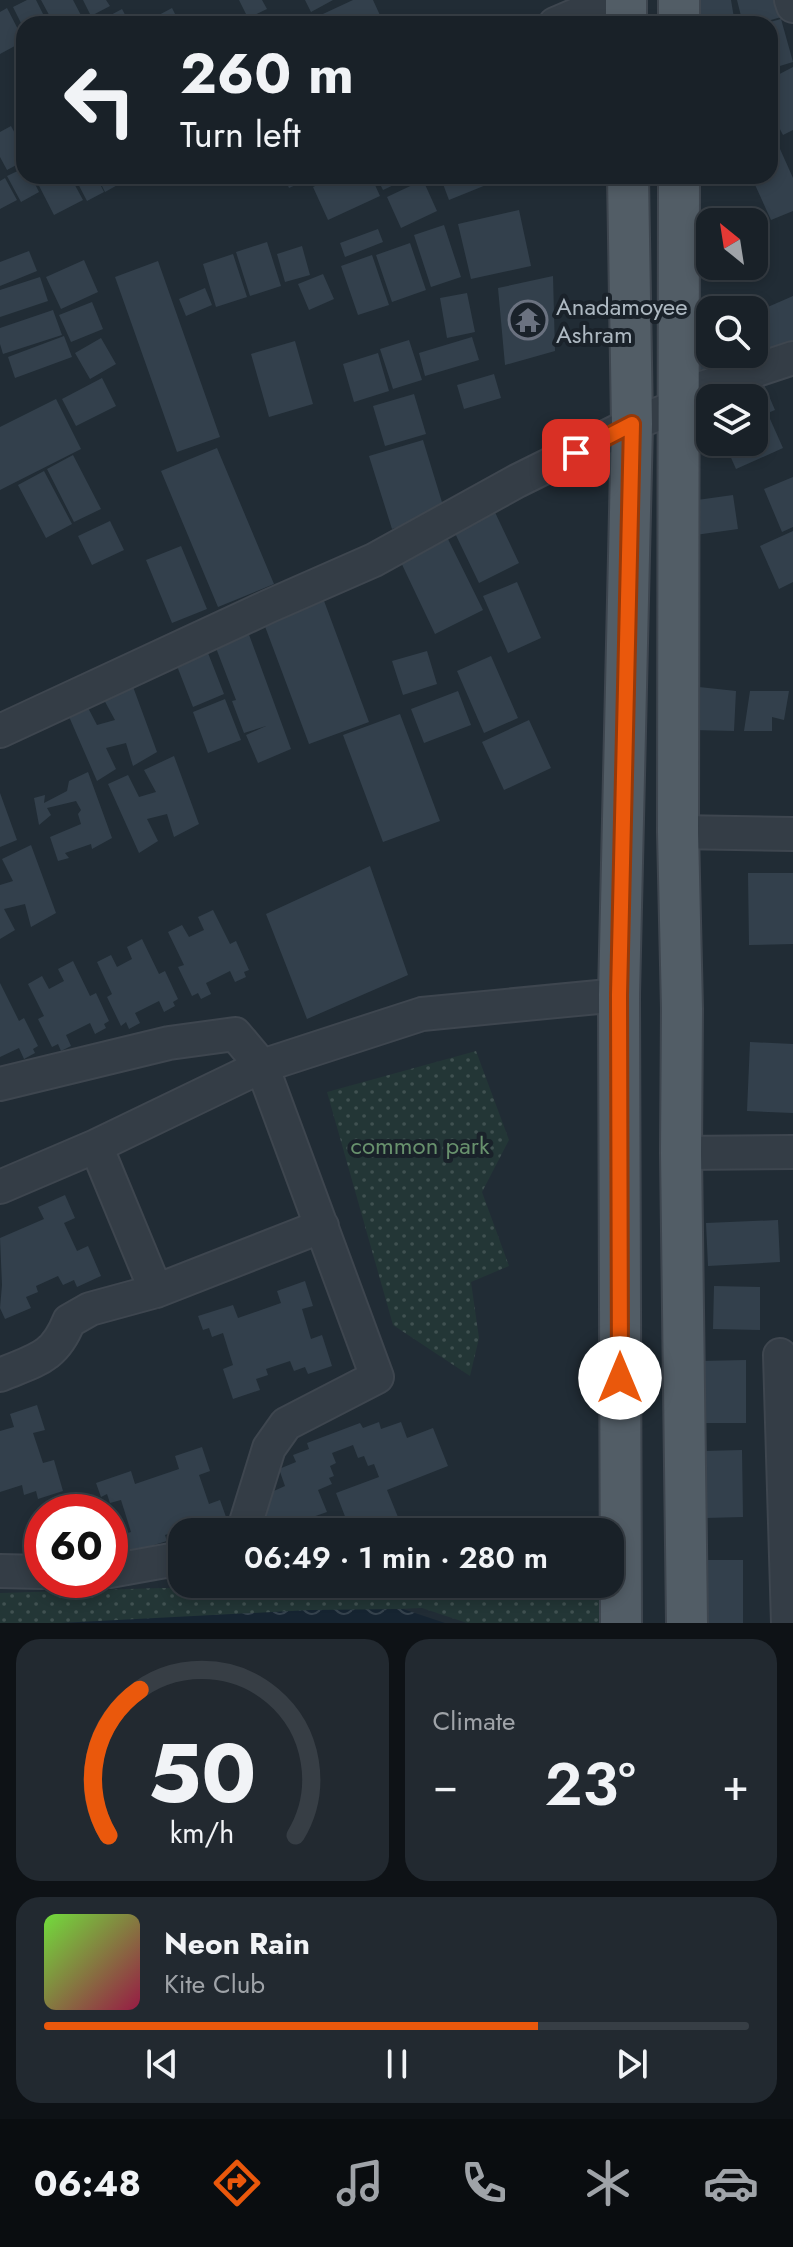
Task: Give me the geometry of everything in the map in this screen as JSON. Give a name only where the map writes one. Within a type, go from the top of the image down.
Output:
[{"type":"main road","points":[[621,1623],[619,995],[632,424],[628,184]]},
{"type":"main road","points":[[679,184],[678,832],[687,1623]]},
{"type":"street","points":[[572,16],[611,0]]},
{"type":"street","points":[[791,0],[793,6]]},
{"type":"street","points":[[0,731],[374,560],[517,481],[632,424],[679,406],[696,390],[793,358]]},
{"type":"street","points":[[678,832],[793,834]]},
{"type":"street","points":[[0,1187],[96,1146],[262,1066],[422,1014],[619,995]]},
{"type":"street","points":[[0,1084],[169,1043],[235,1034],[262,1066],[377,1377],[286,1424],[269,1448],[247,1518]]},
{"type":"street","points":[[96,1146],[156,1291]]},
{"type":"street","points":[[681,1153],[793,1152]]},
{"type":"street","points":[[0,1375],[40,1358],[60,1343],[69,1321],[90,1309],[156,1291],[322,1226]]},
{"type":"street","points":[[780,1355],[788,1452],[788,1623]]},
{"type":"street","points":[[128,1568],[168,1561]]},
{"type":"street","points":[[0,1571],[24,1572]]},
{"type":"green space","name":"common park","points":[[476,1051],[509,1140],[482,1192],[509,1266],[471,1282],[479,1338],[470,1376],[393,1325],[327,1092]]},
{"type":"green space","points":[[168,1588],[168,1598],[606,1598],[606,1623],[467,1623],[422,1608],[101,1623],[0,1623],[0,1593],[24,1592],[24,1598],[128,1598],[128,1589]]},
{"type":"water","points":[[403,1609],[445,1623],[60,1623],[311,1610]]},
{"type":"building","points":[[27,0],[36,0],[44,16],[18,16],[13,7]]},
{"type":"building","points":[[41,0],[73,0],[81,16],[50,16]]},
{"type":"building","points":[[83,0],[106,0],[110,6],[91,16]]},
{"type":"building","points":[[239,0],[262,0],[267,9],[247,16]]},
{"type":"building","points":[[305,0],[333,0],[311,12]]},
{"type":"building","points":[[353,0],[373,0],[380,16],[319,16]]},
{"type":"building","points":[[694,0],[731,0],[734,16],[697,16]]},
{"type":"building","points":[[737,0],[781,0],[785,16],[778,18],[741,16]]},
{"type":"building","points":[[7,8],[16,25],[16,45],[0,54],[0,12]]},
{"type":"building","points":[[172,8],[176,16],[157,16]]},
{"type":"building","points":[[122,9],[126,16],[109,16]]},
{"type":"building","points":[[781,19],[793,62],[778,67],[778,20]]},
{"type":"building","points":[[793,67],[793,130],[783,135],[778,125],[778,75]]},
{"type":"building","points":[[11,126],[16,135],[16,165],[7,170],[0,157],[0,132]]},
{"type":"building","points":[[780,149],[793,178],[793,211],[771,220],[755,184],[778,184]]},
{"type":"building","points":[[16,172],[16,184],[35,184],[39,192],[21,202],[7,176]]},
{"type":"building","points":[[5,178],[17,200],[0,209],[0,181]]},
{"type":"building","points":[[38,184],[74,184],[83,200],[54,215]]},
{"type":"building","points":[[78,184],[100,184],[104,192],[87,201]]},
{"type":"building","points":[[101,184],[119,184],[105,192]]},
{"type":"building","points":[[319,184],[375,184],[380,196],[328,220],[313,187]]},
{"type":"building","points":[[380,184],[396,184],[383,190]]},
{"type":"building","points":[[415,184],[425,184],[437,211],[401,228],[387,197]]},
{"type":"building","points":[[443,184],[489,184],[449,200]]},
{"type":"building","points":[[519,210],[531,266],[471,279],[458,224]]},
{"type":"building","points":[[444,225],[461,277],[431,287],[414,235]]},
{"type":"building","points":[[378,229],[383,242],[345,257],[340,243]]},
{"type":"building","points":[[267,242],[281,286],[250,296],[236,252]]},
{"type":"building","points":[[410,243],[426,290],[392,302],[376,255]]},
{"type":"building","points":[[302,246],[310,275],[285,282],[277,254]]},
{"type":"building","points":[[29,251],[37,271],[0,286],[0,262]]},
{"type":"building","points":[[233,254],[247,297],[216,307],[203,264]]},
{"type":"building","points":[[372,255],[389,305],[358,315],[341,266]]},
{"type":"building","points":[[84,260],[98,292],[61,309],[46,277]]},
{"type":"building","points":[[158,261],[220,437],[177,452],[115,277]]},
{"type":"building","points":[[323,274],[334,299],[309,310],[298,284]]},
{"type":"building","name":"Anadamoyee Ashram","points":[[553,276],[555,351],[505,365],[498,288]]},
{"type":"building","points":[[40,277],[48,301],[0,317],[0,290]]},
{"type":"building","points":[[205,288],[212,305],[186,316],[179,299]]},
{"type":"building","points":[[467,293],[475,332],[447,338],[440,298]]},
{"type":"building","points":[[793,296],[793,341],[768,352],[768,307]]},
{"type":"building","points":[[92,302],[103,329],[71,342],[59,315]]},
{"type":"building","points":[[53,310],[62,335],[3,354],[0,328]]},
{"type":"building","points":[[692,331],[696,331],[696,368],[721,368],[695,370]]},
{"type":"building","points":[[64,336],[72,357],[15,378],[8,357]]},
{"type":"building","points":[[472,337],[479,360],[425,376],[419,353]]},
{"type":"building","points":[[101,338],[116,364],[90,379],[75,353]]},
{"type":"building","points":[[409,340],[422,380],[393,389],[380,349]]},
{"type":"building","points":[[295,341],[313,404],[269,417],[251,354]]},
{"type":"building","points":[[378,353],[389,391],[354,402],[343,364]]},
{"type":"building","points":[[494,374],[501,398],[464,409],[457,385]]},
{"type":"building","points":[[102,378],[116,406],[76,426],[62,399]]},
{"type":"building","points":[[414,394],[426,434],[385,446],[373,406]]},
{"type":"building","points":[[768,394],[775,410],[768,413]]},
{"type":"building","points":[[56,399],[81,449],[0,490],[0,427]]},
{"type":"building","points":[[768,420],[783,448],[768,455]]},
{"type":"building","points":[[423,440],[445,512],[392,529],[369,456]]},
{"type":"building","points":[[217,448],[274,584],[218,607],[161,471]]},
{"type":"building","points":[[73,455],[101,509],[74,522],[47,469]]},
{"type":"building","points":[[730,456],[765,456],[736,469]]},
{"type":"building","points":[[44,471],[72,524],[46,538],[18,485]]},
{"type":"building","points":[[793,477],[793,527],[782,532],[764,489]]},
{"type":"building","points":[[733,495],[738,529],[688,536],[683,502]]},
{"type":"building","points":[[492,506],[519,563],[479,583],[451,525]]},
{"type":"building","points":[[110,521],[124,550],[92,565],[78,536]]},
{"type":"building","points":[[444,531],[483,610],[435,634],[397,554]]},
{"type":"building","points":[[793,531],[793,582],[779,589],[760,546]]},
{"type":"building","points":[[181,546],[207,609],[172,623],[146,560]]},
{"type":"building","points":[[517,582],[541,638],[508,653],[483,596]]},
{"type":"building","points":[[320,590],[369,722],[309,744],[260,613]]},
{"type":"building","points":[[244,621],[291,749],[258,763],[246,735],[266,726],[244,733],[232,701],[236,700],[211,635]]},
{"type":"building","points":[[427,651],[437,684],[403,695],[392,661]]},
{"type":"building","points":[[208,653],[224,694],[193,707],[177,666]]},
{"type":"building","points":[[491,656],[518,718],[484,733],[457,671]]},
{"type":"building","points":[[132,684],[157,752],[133,766],[126,743],[106,748],[116,769],[97,781],[67,712],[86,704],[97,725],[115,720],[103,698]]},
{"type":"building","points":[[699,687],[736,691],[734,731],[693,730]]},
{"type":"building","points":[[458,691],[471,725],[424,743],[411,709]]},
{"type":"building","points":[[750,691],[789,691],[784,720],[772,717],[772,731],[744,731]]},
{"type":"building","points":[[225,699],[241,740],[208,753],[193,712]]},
{"type":"building","points":[[400,714],[440,821],[383,842],[343,735]]},
{"type":"building","points":[[529,720],[551,768],[504,790],[482,742]]},
{"type":"building","points":[[174,756],[199,824],[174,837],[167,814],[147,819],[158,841],[139,853],[108,784],[128,775],[139,797],[156,792],[144,770]]},
{"type":"building","points":[[88,772],[112,838],[92,849],[91,844],[65,853],[69,858],[58,861],[50,837],[81,824],[78,814],[81,810],[76,801],[47,808],[51,815],[39,825],[34,798],[45,795],[44,803],[67,791],[69,781]]},
{"type":"building","points":[[0,793],[17,840],[0,847]]},
{"type":"building","points":[[31,845],[56,913],[31,927],[25,904],[4,909],[15,930],[0,939],[0,885],[13,881],[2,859]]},
{"type":"building","points":[[370,866],[408,975],[307,1019],[266,914]]},
{"type":"building","points":[[748,873],[793,873],[793,944],[749,945]]},
{"type":"building","points":[[213,910],[230,944],[236,941],[249,970],[244,972],[246,977],[235,982],[230,971],[206,983],[211,994],[201,999],[198,993],[192,996],[178,967],[184,965],[168,932],[182,925],[189,937],[204,930],[198,917]]},
{"type":"building","points":[[142,939],[159,974],[165,971],[178,999],[173,1002],[175,1006],[164,1012],[159,1001],[135,1013],[140,1023],[129,1029],[126,1022],[121,1026],[107,997],[112,994],[97,962],[111,955],[117,967],[132,959],[127,947]]},
{"type":"building","points":[[73,961],[90,996],[96,993],[109,1021],[104,1024],[106,1028],[95,1034],[90,1023],[66,1035],[71,1046],[61,1051],[58,1044],[52,1047],[38,1019],[44,1016],[28,984],[42,976],[49,989],[64,981],[58,969]]},
{"type":"building","points":[[0,983],[19,1021],[24,1018],[38,1046],[33,1049],[35,1053],[24,1059],[19,1048],[0,1057]]},
{"type":"building","points":[[750,1042],[793,1044],[793,1113],[747,1111]]},
{"type":"building","points":[[65,1195],[75,1218],[64,1223],[77,1251],[88,1246],[101,1276],[77,1287],[74,1280],[63,1285],[58,1276],[36,1286],[38,1292],[26,1297],[31,1308],[5,1319],[0,1308],[0,1238],[44,1219],[38,1207]]},
{"type":"building","points":[[778,1220],[780,1262],[708,1266],[706,1223]]},
{"type":"building","points":[[305,1281],[313,1306],[302,1309],[311,1339],[322,1335],[332,1366],[308,1374],[305,1367],[294,1371],[290,1361],[266,1369],[268,1375],[256,1379],[260,1390],[233,1399],[223,1369],[233,1365],[223,1333],[212,1337],[209,1328],[203,1330],[198,1316],[233,1305],[238,1318],[281,1303],[277,1291]]},
{"type":"building","points":[[714,1286],[760,1287],[760,1330],[713,1329]]},
{"type":"building","points":[[746,1360],[746,1423],[700,1423],[700,1361]]},
{"type":"building","points":[[37,1405],[45,1430],[33,1433],[43,1463],[54,1460],[63,1491],[37,1494],[36,1491],[24,1495],[22,1485],[0,1492],[0,1431],[14,1427],[10,1414]]},
{"type":"building","points":[[379,1422],[381,1429],[401,1422],[407,1438],[433,1428],[448,1466],[387,1490],[398,1518],[346,1518],[336,1493],[379,1477],[374,1464],[368,1466],[364,1456],[358,1458],[353,1445],[332,1453],[336,1463],[330,1466],[334,1476],[329,1478],[332,1484],[318,1490],[327,1512],[310,1518],[265,1518],[258,1498],[285,1486],[279,1469],[296,1462],[293,1455],[309,1449],[307,1443],[360,1423],[363,1428]]},
{"type":"building","points":[[202,1447],[210,1471],[199,1475],[209,1504],[220,1500],[226,1518],[168,1518],[167,1541],[154,1545],[158,1556],[131,1565],[128,1556],[128,1533],[131,1532],[128,1494],[100,1494],[96,1483],[131,1471],[135,1484],[179,1469],[175,1456]]},
{"type":"building","points":[[742,1450],[743,1517],[705,1518],[703,1451]]},
{"type":"building","points":[[703,1560],[743,1560],[743,1623],[703,1623]]},
{"type":"place","name":"Anadamoyee Ashram","points":[[528,320]]},
{"type":"route","points":[[576,453],[632,424],[619,995],[620,1378]]}]
